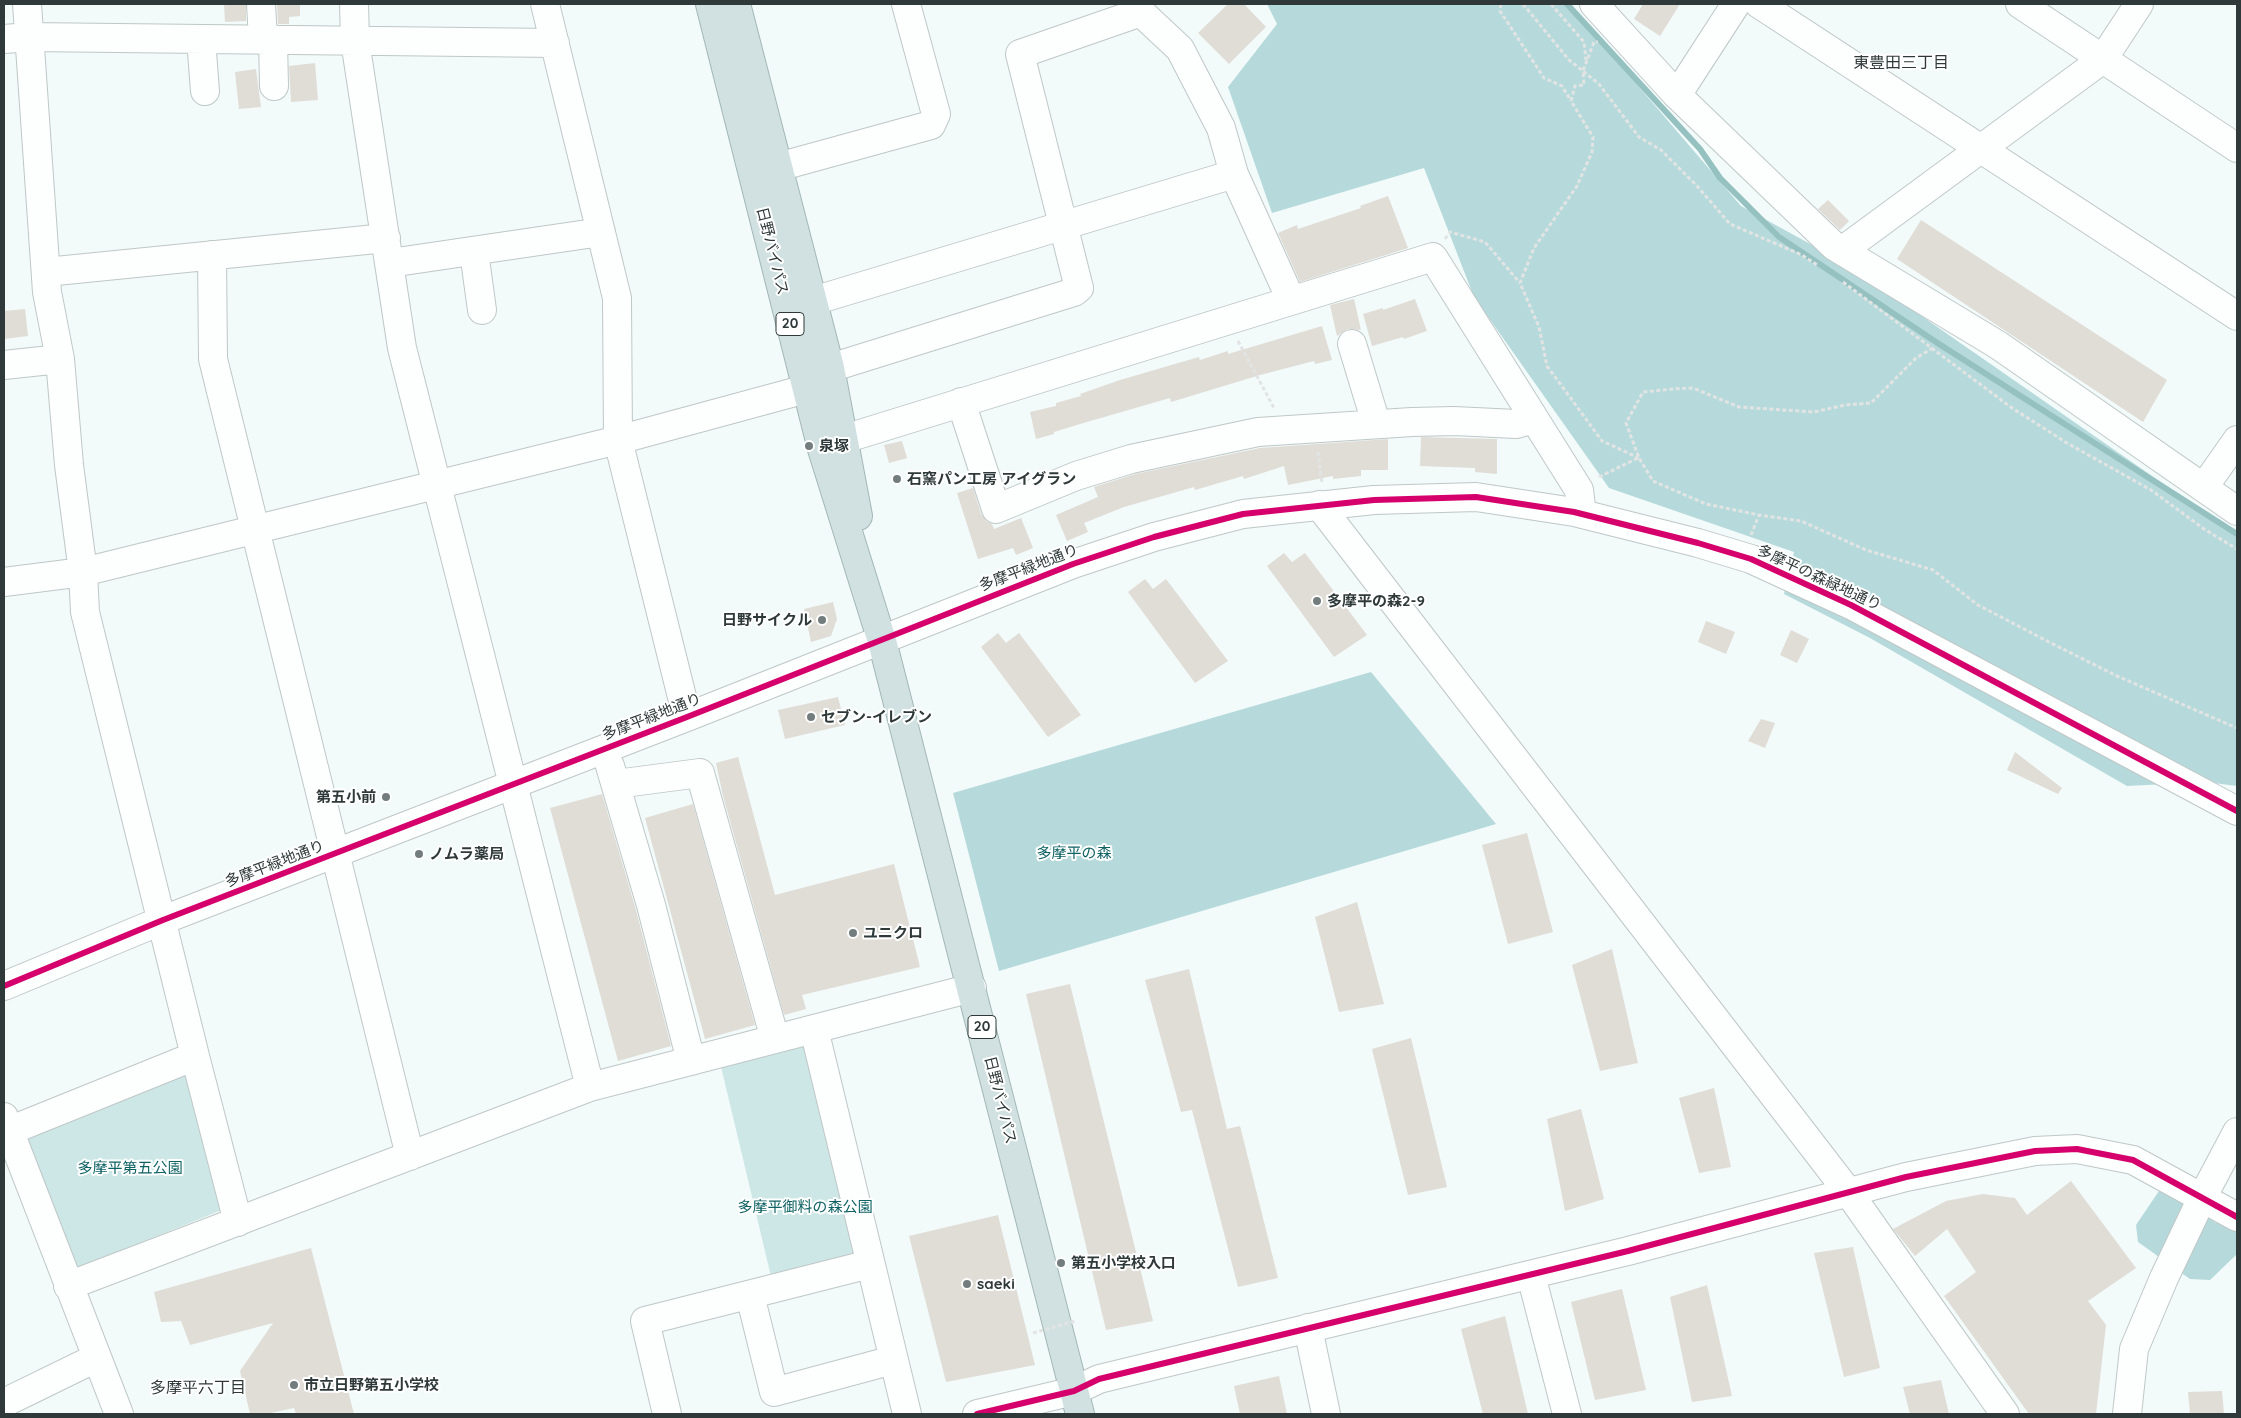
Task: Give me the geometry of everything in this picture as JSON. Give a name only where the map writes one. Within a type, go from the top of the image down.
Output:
[{"type":"highway","name":"日野バイパス","points":[[710,4],[806,389],[822,449],[882,641],[1077,1402]]},
{"type":"highway","name":"日野バイパス","points":[[736,4],[830,368],[882,641]]},
{"type":"street","points":[[27,4],[16,38],[47,292],[60,358],[69,465],[83,572],[85,612],[238,1222]]},
{"type":"street","points":[[261,4],[274,86]]},
{"type":"street","points":[[354,4],[355,40],[402,348],[590,1087]]},
{"type":"street","points":[[545,4],[617,298],[618,440],[687,717]]},
{"type":"street","points":[[778,167],[930,124],[936,114],[906,4]]},
{"type":"street","points":[[1594,4],[1677,95],[1834,246],[1998,345],[2237,511]]},
{"type":"street","points":[[1677,95],[1736,4]]},
{"type":"street","points":[[1759,4],[2237,316]]},
{"type":"street","points":[[2020,4],[2237,148]]},
{"type":"street","points":[[1843,250],[2103,59],[2139,4]]},
{"type":"street","points":[[830,368],[1074,292],[1079,288],[1020,54],[1136,8],[1180,49],[1221,128],[1234,174],[1291,300]]},
{"type":"street","points":[[16,38],[555,43]]},
{"type":"street","points":[[201,39],[205,91]]},
{"type":"street","points":[[812,302],[1234,174]]},
{"type":"street","points":[[46,272],[212,255],[388,250],[474,252],[601,232]]},
{"type":"street","points":[[474,252],[482,310]]},
{"type":"street","points":[[212,255],[213,359],[410,1156]]},
{"type":"street","points":[[844,439],[1433,257],[1534,419],[1580,502]]},
{"type":"street","points":[[1352,344],[1376,423]]},
{"type":"street","points":[[4,365],[60,358]]},
{"type":"street","points":[[4,582],[83,572],[618,440],[806,389]]},
{"type":"street","points":[[961,402],[996,509],[1076,476],[1131,459],[1258,432],[1376,423],[1454,421],[1516,424],[1534,419]]},
{"type":"street","points":[[2204,487],[2237,440]]},
{"type":"street","points":[[1321,497],[1849,1193],[2005,1414]]},
{"type":"street","name":"多摩平緑地通り","points":[[4,986],[163,920],[882,641],[913,626],[1073,564],[1154,537],[1243,514],[1321,497]]},
{"type":"street","name":"多摩平の森緑地通り","points":[[1321,497],[1374,500],[1476,497],[1580,502],[1698,543],[1751,559],[1851,605],[2237,811]]},
{"type":"street","points":[[603,748],[616,784],[651,905],[691,1061]]},
{"type":"street","points":[[616,784],[700,773],[776,1039]]},
{"type":"street","points":[[68,1286],[590,1087],[972,988]]},
{"type":"street","points":[[814,1029],[907,1414]]},
{"type":"street","points":[[119,1414],[6,1124],[195,1056]]},
{"type":"street","points":[[2127,1414],[2134,1349],[2164,1278],[2202,1198],[2237,1132]]},
{"type":"street","points":[[977,1414],[1077,1402],[1099,1379],[1531,1275],[1976,1161],[2034,1151],[2077,1149],[2133,1160],[2237,1217]]},
{"type":"street","points":[[667,1414],[645,1321],[870,1264]]},
{"type":"street","points":[[1531,1275],[1567,1414]]},
{"type":"street","points":[[750,1295],[774,1392],[893,1360]]},
{"type":"street","points":[[1308,1328],[1326,1414]]},
{"type":"street","points":[[4,1403],[96,1358]]},
{"type":"path","points":[[1501,4],[1500,10],[1544,78],[1562,86],[1593,137],[1592,152],[1578,186],[1534,248],[1520,283]]},
{"type":"path","points":[[1523,4],[1569,60],[1599,84],[1639,137],[1661,150],[1697,186],[1730,224],[1802,255],[1823,269]]},
{"type":"path","points":[[1551,4],[1584,42],[1586,63]]},
{"type":"path","points":[[1571,101],[1575,86],[1584,85],[1583,72],[1594,42],[1622,35]]},
{"type":"path","points":[[1433,257],[1450,232],[1485,242],[1520,283],[1538,327],[1547,366],[1602,441],[1639,458]]},
{"type":"path","points":[[1838,278],[2012,408],[2066,443],[2152,490],[2204,529],[2237,549]]},
{"type":"path","points":[[1227,320],[1287,430]]},
{"type":"path","points":[[1933,348],[1916,358],[1871,403],[1845,405],[1814,412],[1739,407],[1693,388],[1643,392],[1626,423],[1639,458],[1653,481],[1706,504],[1759,515],[1800,520],[1866,550],[1934,570],[1978,605],[2117,676],[2237,728]]},
{"type":"path","points":[[1316,428],[1321,497]]},
{"type":"path","points":[[1580,502],[1610,471],[1639,458]]},
{"type":"path","points":[[1033,1333],[1075,1321]]},
{"type":"green space","points":[[1267,4],[1568,4],[1741,206],[1812,245],[1884,290],[2237,535],[2237,786],[2206,782],[2127,786],[1870,638],[1784,594],[1794,552],[1609,488],[1474,297],[1424,168],[1272,213],[1228,87],[1277,24]]},
{"type":"green space","name":"多摩平の森","points":[[1371,672],[1496,824],[999,971],[953,793]]},
{"type":"green space","name":"多摩平御料の森公園","points":[[814,1029],[870,1264],[774,1289],[718,1054]]},
{"type":"green space","name":"多摩平第五公園","points":[[189,1064],[232,1206],[77,1268],[25,1132]]},
{"type":"green space","points":[[2163,1185],[2216,1223],[2237,1211],[2237,1254],[2210,1280],[2190,1279],[2138,1242],[2136,1225]]},
{"type":"building","points":[[224,4],[246,4],[246,21],[225,22]]},
{"type":"building","points":[[277,4],[300,4],[300,16],[289,17],[289,24],[278,24]]},
{"type":"building","points":[[1228,4],[1244,4],[1266,27],[1229,64],[1198,33]]},
{"type":"building","points":[[1643,4],[1680,4],[1660,36],[1634,19]]},
{"type":"building","points":[[315,63],[318,100],[291,102],[289,66]]},
{"type":"building","points":[[256,69],[261,107],[239,109],[235,72]]},
{"type":"building","points":[[1388,196],[1408,248],[1300,282],[1278,233],[1297,225],[1298,229],[1361,208],[1360,206]]},
{"type":"building","points":[[1828,200],[1849,221],[1840,230],[1818,209]]},
{"type":"building","points":[[1921,220],[2167,380],[2143,422],[1897,259]]},
{"type":"building","points":[[1354,299],[1361,330],[1348,329],[1337,336],[1330,305]]},
{"type":"building","points":[[1415,299],[1427,331],[1404,339],[1403,337],[1372,346],[1363,314],[1383,308],[1383,310]]},
{"type":"building","points":[[25,309],[28,336],[4,339],[4,311]]},
{"type":"building","points":[[1322,326],[1332,360],[1315,364],[1314,361],[1260,375],[1171,402],[1170,398],[1036,439],[1030,412],[1056,406],[1056,403],[1081,396],[1080,394],[1120,380],[1199,357],[1200,360],[1228,351],[1228,354]]},
{"type":"building","points":[[1421,437],[1497,439],[1497,474],[1475,472],[1475,468],[1420,466]]},
{"type":"building","points":[[1388,439],[1388,470],[1361,470],[1361,476],[1333,479],[1333,476],[1288,485],[1284,466],[1244,479],[1243,476],[1195,490],[1194,487],[1124,507],[1084,523],[1088,532],[1067,541],[1056,515],[1098,497],[1094,487],[1135,474],[1260,448]]},
{"type":"building","points":[[902,441],[907,458],[889,463],[884,445]]},
{"type":"building","points":[[973,488],[981,514],[986,521],[992,524],[994,529],[1021,518],[1033,548],[1016,555],[1013,548],[978,559],[957,493]]},
{"type":"building","name":"多摩平の森2-9","points":[[1284,553],[1292,562],[1305,553],[1367,635],[1334,657],[1267,566]]},
{"type":"building","points":[[1145,579],[1153,589],[1166,579],[1228,661],[1195,683],[1128,592]]},
{"type":"building","points":[[833,602],[837,619],[831,636],[811,642],[804,609]]},
{"type":"building","points":[[1706,621],[1735,632],[1726,654],[1698,642]]},
{"type":"building","points":[[1791,630],[1809,639],[1797,663],[1780,655]]},
{"type":"building","points":[[998,633],[1006,643],[1019,633],[1081,715],[1048,737],[981,647]]},
{"type":"building","name":"セブン-イレブン","points":[[838,697],[845,725],[785,739],[778,710]]},
{"type":"building","points":[[1761,719],[1775,723],[1765,748],[1748,741]]},
{"type":"building","points":[[2015,752],[2062,788],[2058,794],[2007,770]]},
{"type":"building","points":[[738,757],[775,895],[894,864],[920,967],[802,995],[806,1009],[784,1015],[723,796],[716,763]]},
{"type":"building","points":[[602,794],[636,910],[671,1046],[618,1061],[550,808]]},
{"type":"building","points":[[693,804],[755,1025],[705,1039],[645,818]]},
{"type":"building","points":[[1527,833],[1553,932],[1508,944],[1482,845]]},
{"type":"building","points":[[1357,902],[1384,1004],[1339,1012],[1315,917]]},
{"type":"building","points":[[1612,949],[1638,1063],[1600,1071],[1572,965]]},
{"type":"building","points":[[1189,969],[1227,1129],[1240,1126],[1278,1278],[1238,1287],[1192,1110],[1181,1112],[1145,980]]},
{"type":"building","points":[[1070,984],[1153,1321],[1106,1330],[1026,994]]},
{"type":"building","points":[[1411,1038],[1447,1187],[1408,1195],[1372,1049]]},
{"type":"building","points":[[1714,1088],[1731,1167],[1699,1173],[1679,1098]]},
{"type":"building","points":[[1581,1109],[1604,1199],[1565,1211],[1547,1119]]},
{"type":"building","points":[[2071,1181],[2136,1268],[2088,1301],[2106,1325],[2096,1414],[2029,1414],[1944,1296],[1976,1272],[1947,1229],[1915,1256],[1893,1229],[1946,1201],[1983,1194],[2015,1198],[2027,1215]]},
{"type":"building","points":[[998,1215],[1035,1365],[946,1382],[909,1236]]},
{"type":"building","points":[[1853,1247],[1880,1368],[1844,1377],[1814,1253]]},
{"type":"building","points":[[311,1248],[354,1414],[296,1414],[294,1408],[266,1414],[250,1414],[240,1371],[273,1323],[190,1345],[181,1321],[161,1322],[154,1292]]},
{"type":"building","points":[[1707,1285],[1732,1396],[1692,1402],[1670,1297]]},
{"type":"building","points":[[1622,1289],[1646,1390],[1595,1400],[1571,1302]]},
{"type":"building","points":[[1505,1316],[1528,1414],[1483,1414],[1461,1329]]},
{"type":"building","points":[[1279,1376],[1287,1414],[1240,1414],[1234,1386]]},
{"type":"building","points":[[1941,1380],[1949,1414],[1910,1414],[1903,1387]]},
{"type":"building","points":[[2222,1391],[2224,1414],[2190,1414],[2188,1392]]},
{"type":"waterway","points":[[1567,4],[1700,149],[1720,178],[1779,237],[1939,344],[2237,534]]},
{"type":"cycle path","points":[[4,986],[163,920],[687,717],[1073,564],[1154,537],[1243,514],[1374,500],[1476,497],[1574,512],[1698,543],[1751,559],[1851,605],[2237,811]]},
{"type":"cycle path","points":[[977,1414],[1074,1391],[1099,1379],[1628,1251],[1906,1177],[2035,1151],[2077,1149],[2133,1160],[2237,1217]]},
{"type":"place","name":"泉塚","points":[[809,446]]},
{"type":"place","name":"石窯パン工房 アイグラン","points":[[897,479]]},
{"type":"place","name":"多摩平の森2-9","points":[[1317,601]]},
{"type":"place","name":"日野サイクル","points":[[822,620]]},
{"type":"place","name":"セブン-イレブン","points":[[811,717]]},
{"type":"place","name":"第五小前","points":[[386,797]]},
{"type":"place","name":"ノムラ薬局","points":[[419,854]]},
{"type":"place","name":"ユニクロ","points":[[853,933]]},
{"type":"place","name":"第五小学校入口","points":[[1061,1263]]},
{"type":"place","name":"saeki","points":[[967,1284]]},
{"type":"place","name":"市立日野第五小学校","points":[[294,1385]]},
{"type":"district","name":"東豊田三丁目","points":[[1901,63]]},
{"type":"district","name":"多摩平六丁目","points":[[198,1388]]}]
